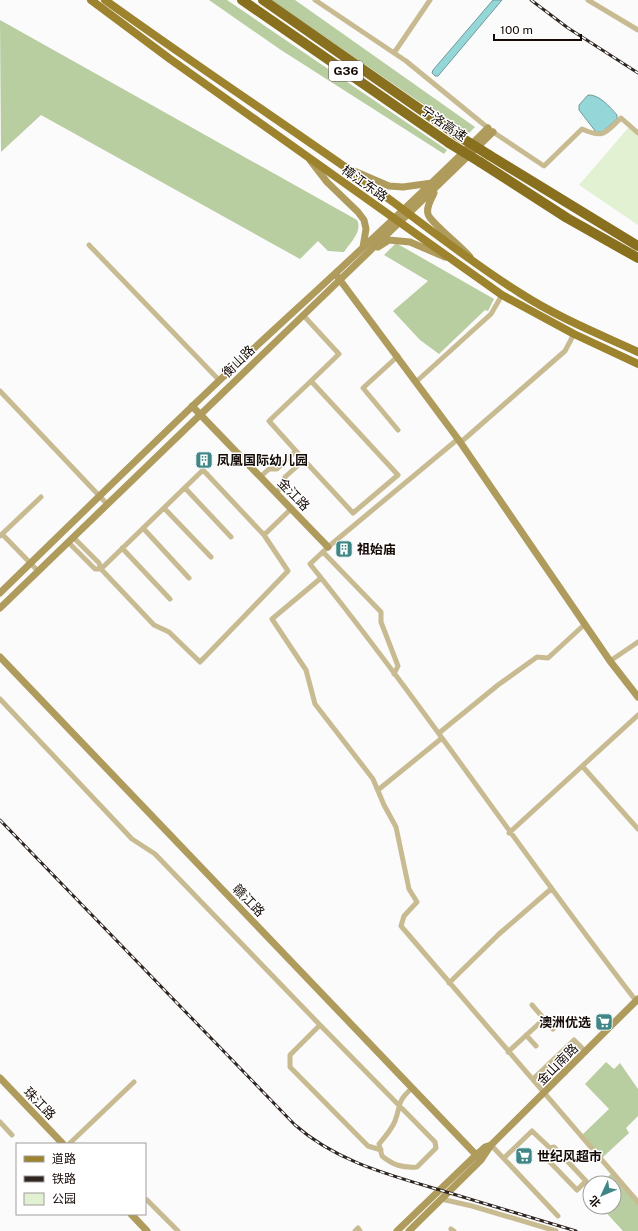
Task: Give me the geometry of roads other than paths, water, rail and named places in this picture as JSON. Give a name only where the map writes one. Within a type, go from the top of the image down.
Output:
[{"type":"highway","name":"宁洛高速","points":[[242,0],[449,143],[567,218],[638,258]]},
{"type":"highway","name":"宁洛高速","points":[[263,0],[457,135],[638,246]]},
{"type":"main road","name":"樟江东路","points":[[91,0],[170,59],[450,260],[502,294],[574,334],[638,364]]},
{"type":"main road","name":"樟江东路","points":[[105,0],[177,52],[345,167],[476,263],[522,294],[638,352]]},
{"type":"street","points":[[315,0],[394,53],[491,130],[544,166],[582,129],[596,135],[604,134],[621,118],[638,133]]},
{"type":"street","points":[[394,53],[430,0]]},
{"type":"street","points":[[588,0],[638,30]]},
{"type":"street","name":"衡山路","points":[[0,593],[192,406],[334,273],[434,186],[491,130]]},
{"type":"street","points":[[308,157],[327,182],[358,212],[364,220],[366,229],[363,247]]},
{"type":"street","points":[[345,167],[389,186],[434,186],[428,204],[427,213],[430,220],[460,246],[476,263]]},
{"type":"street","name":"衡山路","points":[[0,608],[368,253],[396,220]]},
{"type":"street","points":[[368,253],[389,240],[396,240],[410,242],[450,260]]},
{"type":"street","points":[[89,246],[220,380]]},
{"type":"street","points":[[334,273],[417,381],[460,440],[610,662],[638,697]]},
{"type":"street","points":[[417,381],[490,314],[502,294]]},
{"type":"street","points":[[303,315],[339,354],[269,421],[353,513],[398,475],[312,381]]},
{"type":"street","points":[[574,334],[565,351],[310,564],[439,733],[509,833],[637,1001]]},
{"type":"street","points":[[398,356],[364,388],[398,430]]},
{"type":"street","points":[[0,391],[107,504]]},
{"type":"street","name":"金江路","points":[[192,406],[291,509],[325,550]]},
{"type":"street","points":[[260,477],[269,469],[277,469],[296,451]]},
{"type":"street","points":[[276,493],[283,485],[285,477],[304,460]]},
{"type":"street","points":[[71,539],[95,569],[101,569],[203,470],[264,536],[288,571],[200,662],[169,632],[154,625],[101,569]]},
{"type":"street","points":[[185,488],[232,537]]},
{"type":"street","points":[[38,571],[1,535],[41,497]]},
{"type":"street","points":[[164,508],[211,557]]},
{"type":"street","points":[[264,536],[291,509]]},
{"type":"street","points":[[143,528],[189,578]]},
{"type":"street","points":[[122,548],[170,598]]},
{"type":"street","points":[[325,550],[381,612],[381,622],[398,666],[394,674]]},
{"type":"street","points":[[321,578],[272,619],[306,670],[314,704],[373,778],[384,805],[396,827],[410,889],[417,902],[404,916],[401,926],[508,1052],[546,1092],[549,1100],[638,1202]]},
{"type":"street","points":[[439,733],[498,685],[537,657],[548,658],[585,624]]},
{"type":"street","points":[[610,662],[638,642]]},
{"type":"street","name":"赣江路","points":[[0,657],[478,1157]]},
{"type":"street","points":[[0,699],[132,839],[155,854],[398,1106],[435,1142],[436,1148],[417,1167],[404,1168],[390,1162],[382,1156],[379,1144],[395,1121],[398,1106],[400,1100],[412,1088]]},
{"type":"street","points":[[509,833],[583,767],[638,715]]},
{"type":"street","points":[[378,790],[442,738]]},
{"type":"street","points":[[583,767],[638,829]]},
{"type":"street","points":[[449,983],[499,934],[551,889]]},
{"type":"street","name":"金山南路","points":[[409,1231],[478,1157],[485,1147],[491,1145],[637,1001]]},
{"type":"street","points":[[532,1005],[553,1029]]},
{"type":"street","points":[[508,1052],[544,1019]]},
{"type":"street","points":[[320,1025],[290,1055],[290,1067],[368,1146],[381,1150]]},
{"type":"street","points":[[526,1036],[536,1046]]},
{"type":"street","points":[[533,1079],[574,1040],[586,1052]]},
{"type":"street","points":[[553,1061],[565,1073]]},
{"type":"street","name":"珠江路","points":[[0,1078],[62,1143]]},
{"type":"street","points":[[70,1143],[134,1082]]},
{"type":"street","points":[[0,1122],[12,1135]]},
{"type":"street","points":[[504,1158],[532,1131],[550,1148],[554,1147],[586,1181],[577,1190],[544,1156],[550,1148]]},
{"type":"street","points":[[491,1145],[558,1216]]},
{"type":"street","name":"金山南路","points":[[398,1231],[478,1157]]},
{"type":"street","points":[[440,1199],[472,1206],[556,1231]]},
{"type":"street","points":[[147,1200],[178,1231]]},
{"type":"street","points":[[132,1215],[147,1231]]},
{"type":"street","points":[[355,1231],[358,1228],[360,1231]]},
{"type":"water","points":[[493,0],[502,0],[438,76],[435,76],[432,73],[433,70]]},
{"type":"water","points":[[588,95],[592,95],[600,99],[617,115],[617,119],[602,132],[596,132],[579,110],[579,105]]},
{"type":"railway","points":[[531,0],[568,28],[638,73]]},
{"type":"railway","points":[[0,820],[295,1125],[311,1138],[346,1158],[384,1173],[576,1231]]},
{"type":"place","name":"凤凰国际幼儿园","points":[[204,460]]},
{"type":"place","name":"祖始庙","points":[[344,549]]},
{"type":"place","name":"澳洲优选","points":[[604,1022]]},
{"type":"place","name":"世纪风超市","points":[[524,1156]]}]
